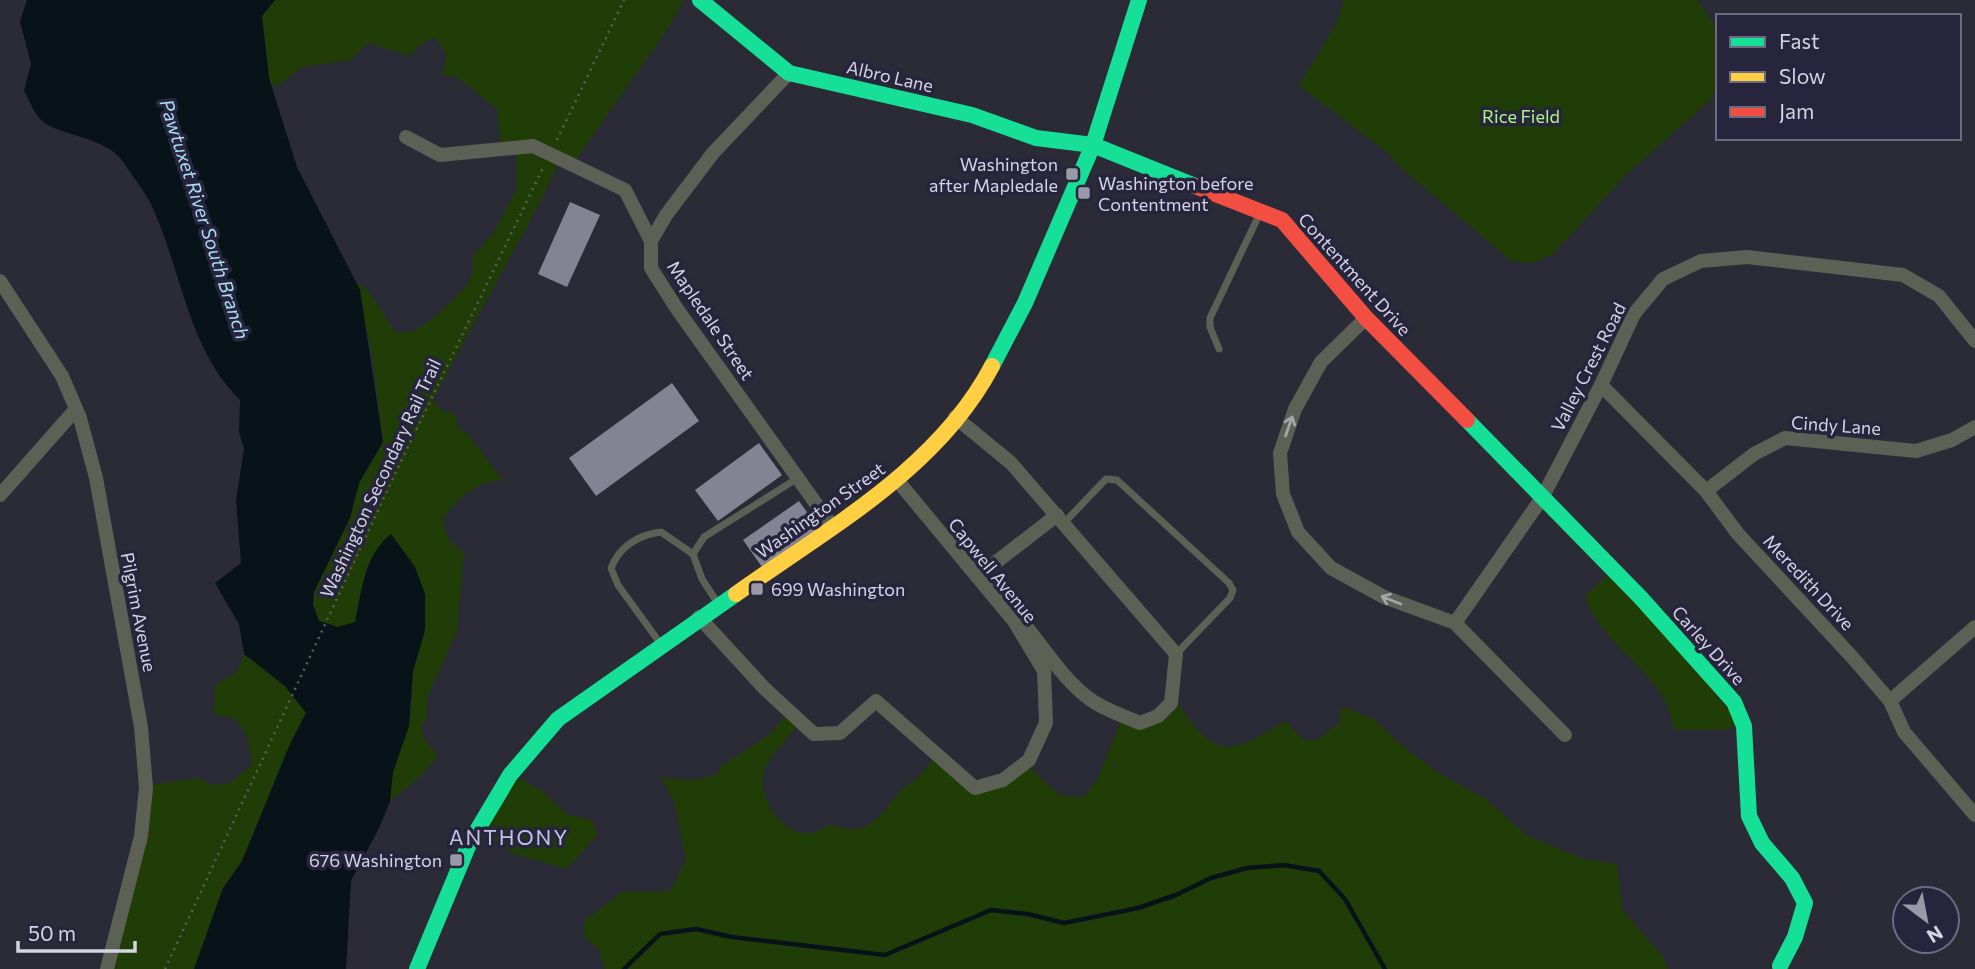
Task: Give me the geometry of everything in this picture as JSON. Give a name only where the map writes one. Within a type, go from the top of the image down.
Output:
[{"type":"street","name":"Albro Lane","points":[[700,0],[789,73],[972,116],[1036,138],[1093,145]]},
{"type":"street","name":"Washington Street","points":[[416,969],[469,844],[510,775],[558,719],[699,617],[897,480],[935,443],[983,383],[1025,303],[1093,145],[1139,0]]},
{"type":"street","points":[[651,241],[713,153],[789,73]]},
{"type":"street","name":"Mapledale Street","points":[[406,137],[440,155],[533,146],[625,190],[651,241],[651,268],[832,526]]},
{"type":"street","name":"Contentment Drive","points":[[1093,145],[1282,220],[1366,318],[1542,498]]},
{"type":"street","name":"Valley Crest Road","points":[[1455,624],[1542,498],[1601,385],[1634,314],[1663,279],[1701,261],[1747,257],[1903,275],[1938,296],[1975,341]]},
{"type":"street","name":"Pilgrim Avenue","points":[[0,281],[62,376],[76,409],[96,478],[141,727],[146,788],[141,836],[107,969]]},
{"type":"street","points":[[1366,318],[1321,362],[1295,409],[1280,453],[1283,495],[1298,532],[1331,568],[1384,597],[1455,624],[1565,735]]},
{"type":"street","name":"Meredith Drive","points":[[1601,385],[1706,491],[1738,534],[1890,701],[1903,732],[1975,815]]},
{"type":"street","points":[[0,495],[76,409]]},
{"type":"street","points":[[955,417],[1011,463],[1176,654],[1171,703],[1158,716],[1140,723],[1091,700],[1068,678],[1029,630],[1014,621]]},
{"type":"street","name":"Cindy Lane","points":[[1706,491],[1754,454],[1786,438],[1916,451],[1952,440],[1975,427]]},
{"type":"street","name":"Capwell Avenue","points":[[699,617],[765,689],[814,734],[840,733],[876,701],[975,788],[1003,780],[1029,760],[1046,723],[1044,671],[1014,621],[897,480]]},
{"type":"street","name":"Carley Drive","points":[[1542,498],[1641,598],[1734,702],[1744,726],[1749,816],[1762,843],[1791,878],[1805,903],[1795,937],[1780,966]]},
{"type":"street","points":[[977,578],[1060,519]]},
{"type":"street","points":[[1890,701],[1975,627]]},
{"type":"lane","points":[[1219,349],[1210,327],[1210,318],[1260,212]]},
{"type":"lane","points":[[693,554],[704,537],[797,478]]},
{"type":"lane","points":[[1060,519],[1106,479],[1111,478],[1229,583],[1233,590],[1230,598],[1176,654]]},
{"type":"lane","points":[[661,644],[618,585],[611,568],[629,544],[652,533],[661,532],[668,535],[693,554],[702,579],[718,604]]},
{"type":"path","name":"Washington Secondary Rail Trail","points":[[165,969],[333,607],[624,0]]},
{"type":"green space","points":[[275,0],[684,0],[669,27],[575,161],[559,162],[543,197],[433,399],[444,413],[450,410],[459,429],[467,433],[508,487],[500,480],[482,484],[462,497],[443,517],[448,538],[464,552],[457,632],[428,695],[427,717],[421,727],[423,737],[438,756],[420,777],[390,801],[393,772],[409,726],[413,671],[425,630],[415,567],[391,535],[367,567],[355,622],[338,627],[319,621],[313,605],[314,592],[350,518],[359,483],[383,442],[373,359],[357,285],[361,284],[371,295],[397,333],[414,331],[437,315],[467,285],[473,271],[472,257],[494,232],[516,190],[516,151],[501,147],[497,109],[457,77],[442,76],[447,55],[434,37],[419,46],[410,56],[368,43],[350,60],[302,67],[275,88],[269,78],[262,16]]},
{"type":"green space","name":"Rice Field","points":[[1344,0],[1698,0],[1716,32],[1716,89],[1709,101],[1627,174],[1553,254],[1534,263],[1511,261],[1400,167],[1388,153],[1299,86],[1337,22]]},
{"type":"green space","points":[[1612,571],[1741,724],[1722,730],[1674,730],[1659,691],[1605,632],[1585,596]]},
{"type":"green space","points":[[244,654],[285,686],[306,713],[290,744],[242,861],[223,888],[194,969],[108,969],[149,785],[198,778],[211,785],[230,783],[252,764],[247,736],[235,719],[214,714],[215,685],[237,672]]},
{"type":"green space","points":[[1168,689],[1205,737],[1226,747],[1243,744],[1286,721],[1303,740],[1317,740],[1340,722],[1341,706],[1374,719],[1405,748],[1440,774],[1486,799],[1527,836],[1585,859],[1617,864],[1623,911],[1661,954],[1668,969],[605,969],[598,948],[585,938],[584,921],[622,892],[670,891],[686,860],[675,804],[661,777],[697,779],[718,773],[721,766],[770,734],[786,714],[799,723],[766,767],[764,793],[774,814],[782,823],[801,833],[812,833],[831,824],[854,829],[870,824],[934,758],[976,788],[1026,764],[1059,795],[1083,797],[1097,780],[1123,716],[1140,718],[1162,706]]},
{"type":"green space","points":[[513,775],[544,792],[568,815],[592,820],[598,834],[567,869],[512,853],[482,833]]},
{"type":"water","name":"Pawtuxet River South Branch","points":[[27,0],[275,0],[262,16],[269,78],[297,167],[360,290],[383,442],[359,483],[350,518],[314,592],[313,605],[319,621],[338,627],[355,622],[370,563],[391,534],[415,567],[425,594],[425,630],[413,671],[409,726],[393,772],[390,801],[351,881],[346,969],[194,969],[223,888],[242,861],[290,744],[306,713],[285,686],[244,654],[239,624],[215,583],[241,563],[236,500],[244,449],[239,432],[240,400],[209,359],[189,312],[155,213],[124,163],[105,147],[48,125],[33,109],[24,91],[31,64],[20,21]]},
{"type":"building","points":[[570,202],[600,215],[567,287],[538,274]]},
{"type":"building","points":[[672,383],[699,421],[596,496],[569,458]]},
{"type":"building","points":[[759,443],[782,475],[718,521],[695,490]]},
{"type":"building","points":[[799,501],[818,528],[762,567],[743,540]]},
{"type":"waterway","points":[[624,969],[660,934],[696,929],[732,937],[885,955],[991,910],[1028,914],[1064,923],[1138,908],[1176,895],[1211,878],[1247,868],[1284,865],[1319,871],[1345,899],[1385,969]]},
{"type":"traffic: fast","points":[[700,0],[789,73],[972,115],[1036,138],[1093,145],[1195,186]]},
{"type":"traffic: fast","points":[[992,366],[1025,303],[1093,145],[1139,0]]},
{"type":"traffic: fast","points":[[1467,420],[1641,598],[1734,702],[1744,726],[1749,816],[1762,843],[1792,878],[1805,903],[1795,937],[1780,966]]},
{"type":"traffic: fast","points":[[417,969],[469,844],[510,775],[558,719],[736,594]]},
{"type":"traffic: slow","points":[[736,594],[843,520],[911,466],[942,436],[969,403],[992,366]]},
{"type":"traffic: jam","points":[[1195,186],[1282,220],[1366,318],[1467,420]]},
{"type":"place","name":"Washington after Mapledale","points":[[1072,174]]},
{"type":"place","name":"Washington before Contentment","points":[[1084,193]]},
{"type":"place","name":"699 Washington","points":[[757,589]]},
{"type":"place","name":"676 Washington","points":[[456,860]]},
{"type":"district","name":"ANTHONY","points":[[509,836]]}]
